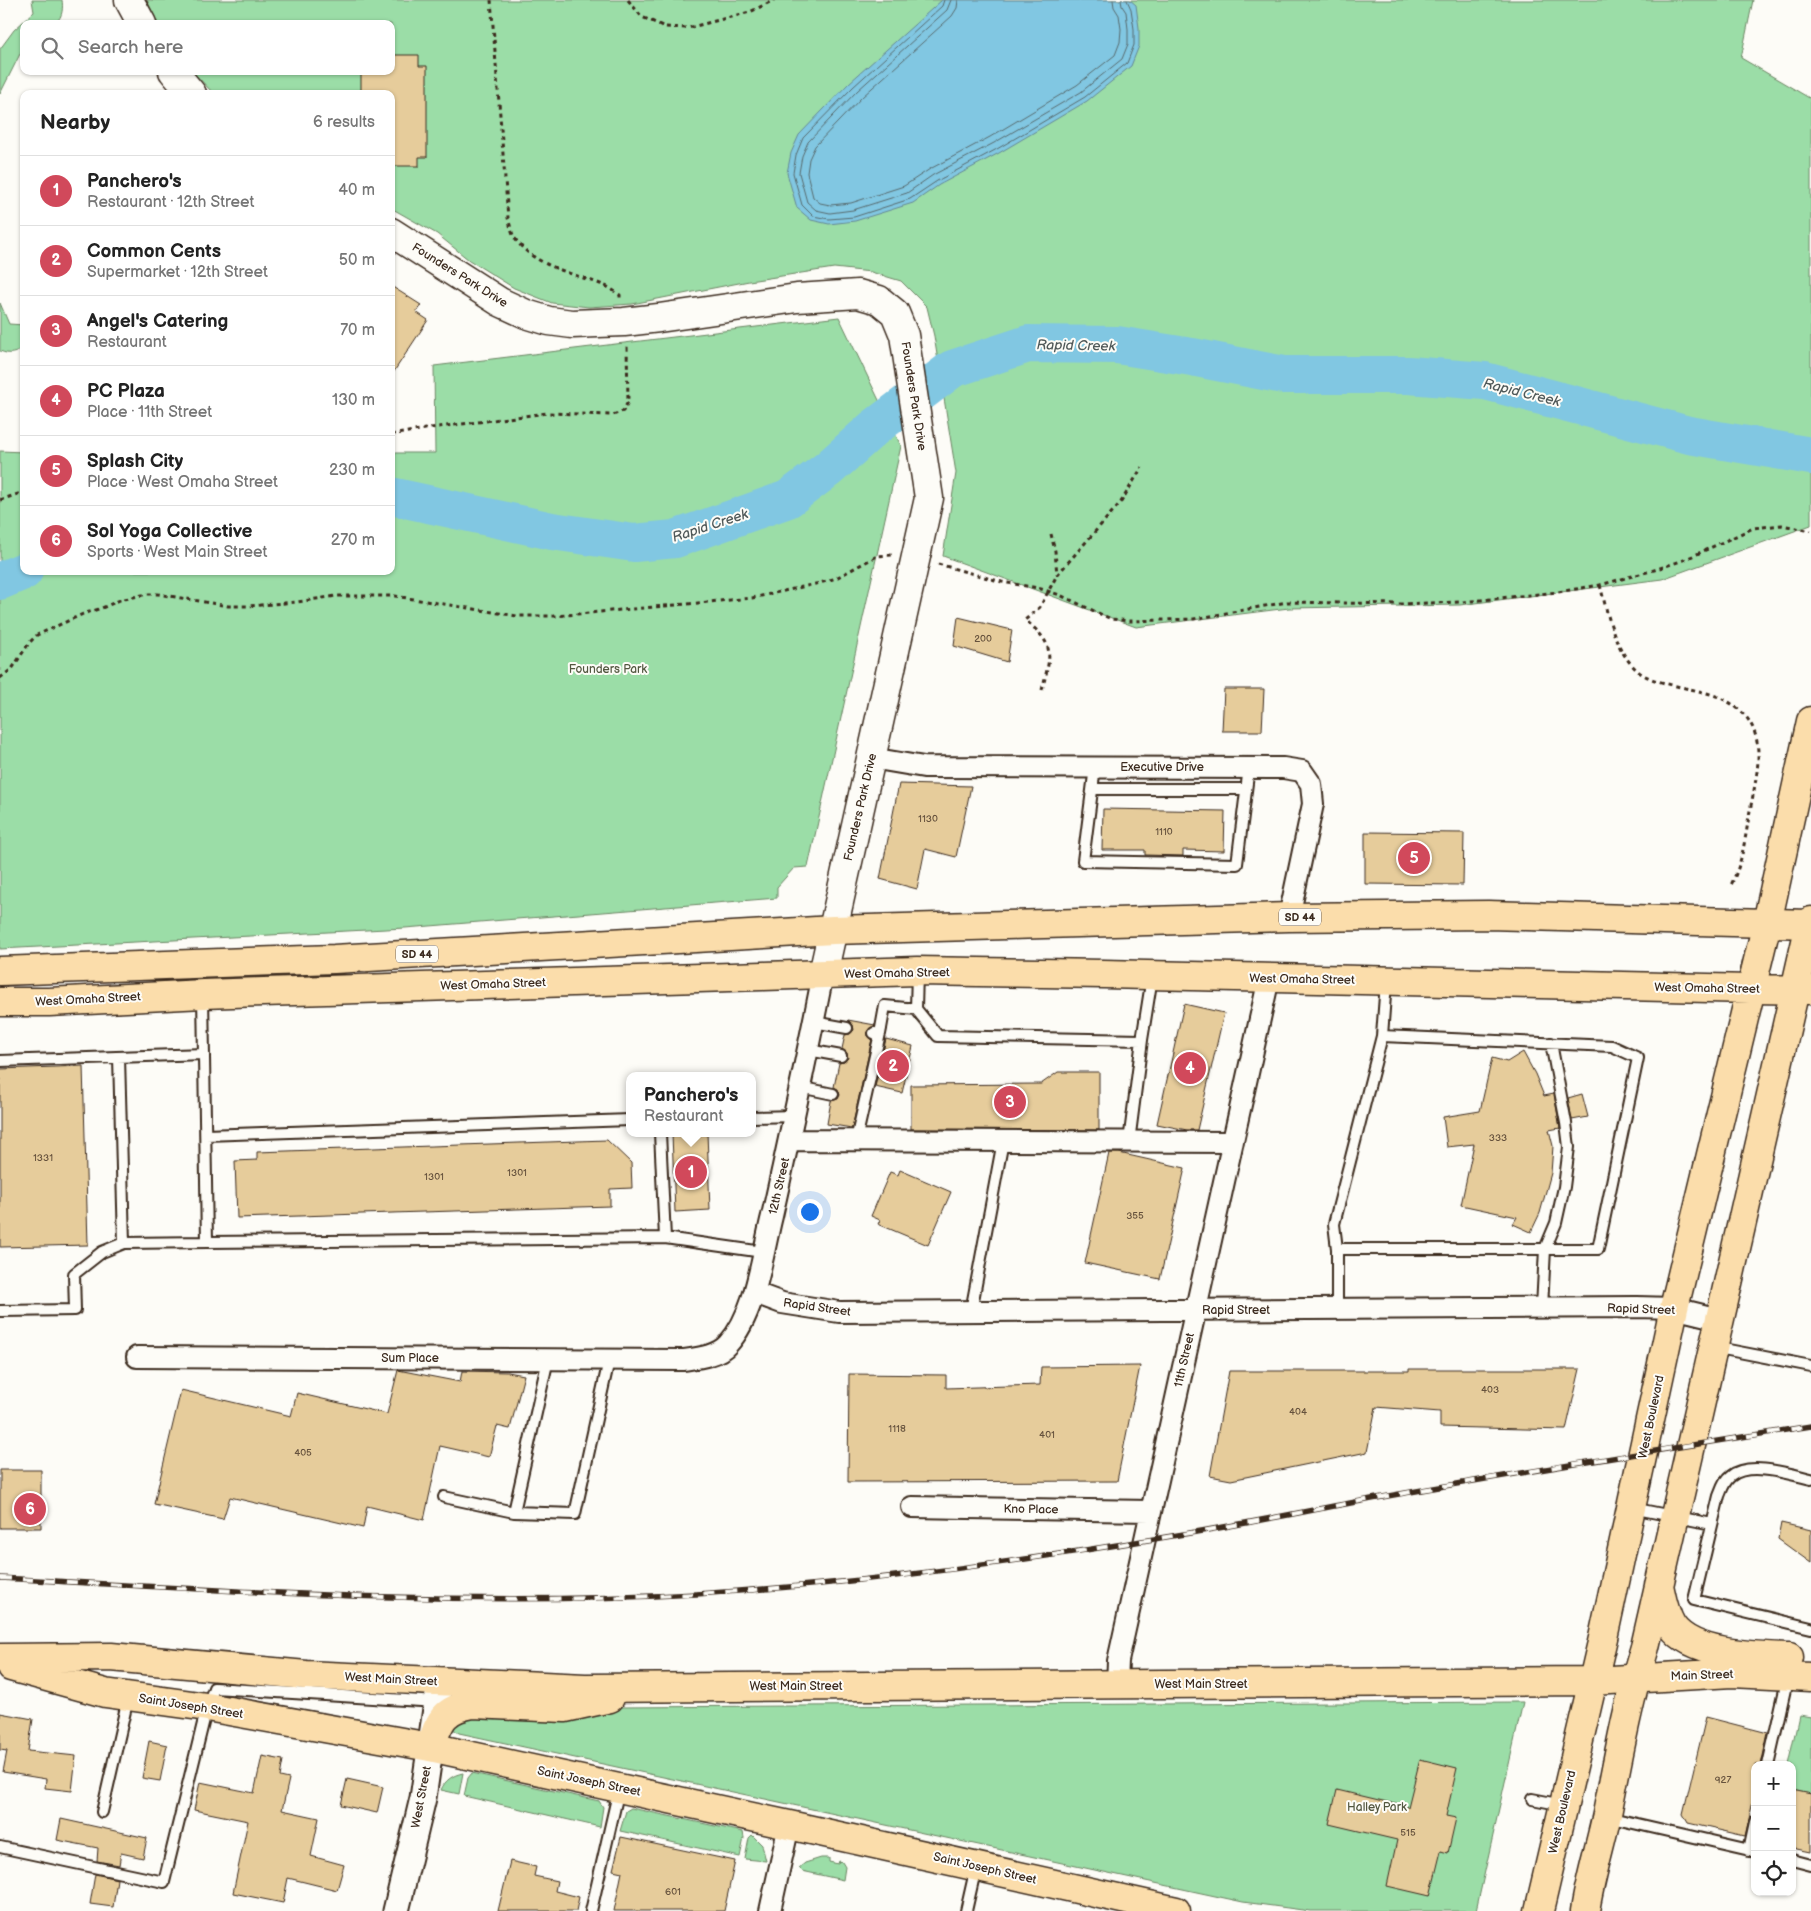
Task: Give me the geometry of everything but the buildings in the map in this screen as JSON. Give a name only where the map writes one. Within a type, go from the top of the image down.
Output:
[{"type":"main road","points":[[129,0],[140,20]]},
{"type":"main road","points":[[176,75],[189,90]]},
{"type":"main road","name":"Founders Park Drive","points":[[395,235],[500,302],[526,314],[549,321],[572,324],[624,322],[797,298],[858,294],[879,300],[895,313],[904,335],[929,498],[823,974]]},
{"type":"main road","name":"West Boulevard","points":[[1539,1911],[1593,1681],[1674,1308],[1751,989],[1811,721]]},
{"type":"main road","name":"SD 44","points":[[0,972],[334,959],[833,930],[1289,917],[1488,915],[1811,923]]},
{"type":"main road","points":[[1585,1911],[1590,1880],[1606,1816],[1627,1712],[1645,1647],[1718,1319],[1803,990],[1811,923]]},
{"type":"main road","name":"West Omaha Street","points":[[0,1002],[49,1002],[203,994],[917,971],[1803,990]]},
{"type":"main road","points":[[1659,1583],[1666,1615],[1673,1627],[1685,1637],[1725,1653],[1795,1657],[1803,1672]]},
{"type":"main road","name":"West Main Street","points":[[0,1658],[111,1657],[306,1675],[439,1691],[507,1685],[632,1688],[1593,1681]]},
{"type":"main road","name":"Saint Joseph Street","points":[[0,1664],[105,1693],[207,1707],[430,1747],[976,1866],[1144,1907],[1176,1911]]},
{"type":"main road","name":"Main Street","points":[[1593,1681],[1803,1672]]},
{"type":"main road","points":[[430,1747],[438,1724],[444,1716],[460,1706],[473,1704],[565,1708],[607,1699],[632,1688]]},
{"type":"street","name":"Executive Drive","points":[[871,758],[924,767],[1249,767],[1283,768],[1302,772],[1311,784],[1313,804],[1289,917]]},
{"type":"street","name":"12th Street","points":[[683,1360],[708,1356],[728,1346],[739,1329],[755,1293],[823,974]]},
{"type":"street","name":"11th Street","points":[[1117,1684],[1118,1661],[1150,1512],[1269,978]]},
{"type":"street","points":[[789,1140],[1233,1142]]},
{"type":"street","name":"Rapid Street","points":[[755,1293],[782,1303],[839,1312],[1674,1308],[1718,1319]]},
{"type":"street","name":"Sum Place","points":[[138,1357],[683,1360]]},
{"type":"street","name":"Kno Place","points":[[912,1507],[1150,1512]]},
{"type":"street","name":"West Street","points":[[396,1911],[422,1798],[439,1691]]},
{"type":"street","points":[[770,1911],[789,1825]]},
{"type":"lane","points":[[1095,767],[1083,861],[1237,864],[1249,767]]},
{"type":"lane","points":[[1093,789],[1246,789]]},
{"type":"lane","points":[[917,971],[916,1009],[938,1036],[1142,1040]]},
{"type":"lane","points":[[1129,1142],[1152,975]]},
{"type":"lane","points":[[1337,1309],[1337,1249],[1334,1224],[1382,1036],[1386,981]]},
{"type":"lane","points":[[203,994],[207,1242]]},
{"type":"lane","points":[[856,1140],[862,1101],[877,1033],[886,1006],[916,1009]]},
{"type":"lane","points":[[814,1022],[846,1028]]},
{"type":"lane","points":[[1337,1249],[1598,1249],[1638,1058],[1612,1046],[1382,1036]]},
{"type":"lane","points":[[1542,1308],[1545,1249],[1556,1223],[1564,1187],[1569,1148],[1551,1043]]},
{"type":"lane","points":[[808,1050],[841,1056]]},
{"type":"lane","points":[[0,1061],[204,1054]]},
{"type":"lane","points":[[119,1057],[124,1243]]},
{"type":"lane","points":[[800,1087],[833,1094]]},
{"type":"lane","points":[[756,1117],[794,1116]]},
{"type":"lane","points":[[206,1135],[626,1120]]},
{"type":"lane","points":[[660,1137],[665,1238]]},
{"type":"lane","points":[[972,1311],[1002,1141]]},
{"type":"lane","points":[[0,1311],[75,1310],[74,1274],[102,1252],[124,1243],[665,1238],[763,1252]]},
{"type":"lane","points":[[1712,1347],[1811,1366]]},
{"type":"lane","points":[[514,1512],[548,1359]]},
{"type":"lane","points":[[444,1498],[514,1512],[575,1514],[608,1360]]},
{"type":"lane","points":[[1811,1479],[1757,1469],[1744,1470],[1731,1475],[1724,1484],[1719,1496],[1694,1600],[1811,1628]]},
{"type":"lane","points":[[1630,1507],[1712,1524]]},
{"type":"lane","points":[[1770,1761],[1803,1672]]},
{"type":"lane","points":[[0,1847],[164,1882],[207,1707],[214,1688],[439,1691],[473,1704]]},
{"type":"lane","points":[[102,1812],[129,1696]]},
{"type":"lane","points":[[591,1911],[619,1788]]},
{"type":"lane","points":[[1532,1799],[1564,1806]]},
{"type":"lane","points":[[1606,1816],[1751,1850]]},
{"type":"lane","points":[[1796,1861],[1811,1865]]},
{"type":"lane","points":[[966,1911],[976,1866]]},
{"type":"path","points":[[395,435],[431,428],[547,413],[613,415],[623,411],[628,402],[626,343],[620,295],[604,285],[540,260],[526,250],[514,236],[508,218],[492,0]]},
{"type":"path","points":[[628,0],[642,17],[666,27],[688,28],[750,12],[774,0]]},
{"type":"path","points":[[1042,690],[1050,656],[1048,645],[1041,634],[1025,620],[1040,607],[1057,575],[1121,502],[1142,467]]},
{"type":"path","points":[[0,500],[20,493]]},
{"type":"path","points":[[1051,534],[1057,575]]},
{"type":"path","points":[[1600,585],[1609,620],[1619,646],[1630,664],[1640,673],[1661,681],[1720,697],[1736,707],[1750,724],[1757,742],[1759,758],[1757,781],[1738,870],[1731,885]]},
{"type":"green space","points":[[32,0],[62,0],[61,15],[58,20],[25,20],[34,12]]},
{"type":"green space","points":[[147,0],[1753,0],[1741,58],[1811,99],[1811,525],[1662,579],[1460,605],[1289,608],[1136,627],[943,556],[956,473],[934,336],[927,307],[901,281],[871,272],[834,268],[749,281],[632,304],[589,307],[552,303],[514,288],[469,260],[437,234],[395,210],[395,90],[210,90],[196,75],[395,75],[395,20],[156,20]]},
{"type":"green space","points":[[20,25],[20,54],[0,94],[0,49]]},
{"type":"green space","points":[[0,303],[9,324],[20,325],[20,350],[9,353],[0,351]]},
{"type":"green space","name":"Founders Park","points":[[839,317],[901,446],[808,867],[794,868],[777,887],[777,898],[405,928],[0,949],[0,451],[20,452],[20,575],[395,575],[395,453],[435,453],[434,366]]},
{"type":"green space","name":"Halley Park","points":[[1523,1702],[1476,1911],[1310,1911],[1243,1902],[459,1733],[453,1729],[453,1717],[618,1707]]},
{"type":"green space","points":[[1799,1715],[1811,1717],[1811,1794],[1796,1791],[1796,1761],[1789,1761]]},
{"type":"green space","points":[[463,1773],[459,1794],[441,1790],[450,1778]]},
{"type":"green space","points":[[472,1773],[599,1801],[603,1807],[600,1827],[464,1796],[468,1778]]},
{"type":"green space","points":[[631,1808],[743,1832],[744,1838],[740,1857],[620,1831],[626,1811]]},
{"type":"green space","points":[[752,1835],[762,1845],[766,1861],[745,1859],[749,1838]]},
{"type":"green space","points":[[821,1858],[829,1858],[829,1862],[838,1864],[839,1861],[842,1862],[845,1867],[843,1880],[802,1871],[799,1868],[805,1863]]},
{"type":"water","points":[[942,0],[1130,0],[1136,5],[1139,46],[1131,66],[1087,101],[999,153],[939,185],[913,203],[855,221],[829,224],[811,220],[797,208],[787,173],[791,153],[799,135],[849,83]]},
{"type":"waterway","name":"Rapid Creek","points":[[395,497],[552,531],[634,543],[675,539],[788,499],[828,469],[874,428],[952,369],[1028,344],[1117,345],[1284,375],[1408,375],[1485,381],[1689,435],[1811,456]]},
{"type":"waterway","name":"Rapid Creek","points":[[0,581],[20,573]]},
{"type":"railway","points":[[0,1578],[261,1592],[435,1598],[609,1598],[757,1590],[938,1571],[1118,1545],[1485,1479],[1811,1426]]},
{"type":"place","name":"Splash City","points":[[1414,858]]},
{"type":"place","name":"Common Cents","points":[[893,1066]]},
{"type":"place","name":"PC Plaza","points":[[1190,1068]]},
{"type":"place","name":"Angel's Catering","points":[[1010,1102]]},
{"type":"place","name":"Panchero's","points":[[691,1172]]},
{"type":"place","name":"Sol Yoga Collective","points":[[30,1509]]}]
